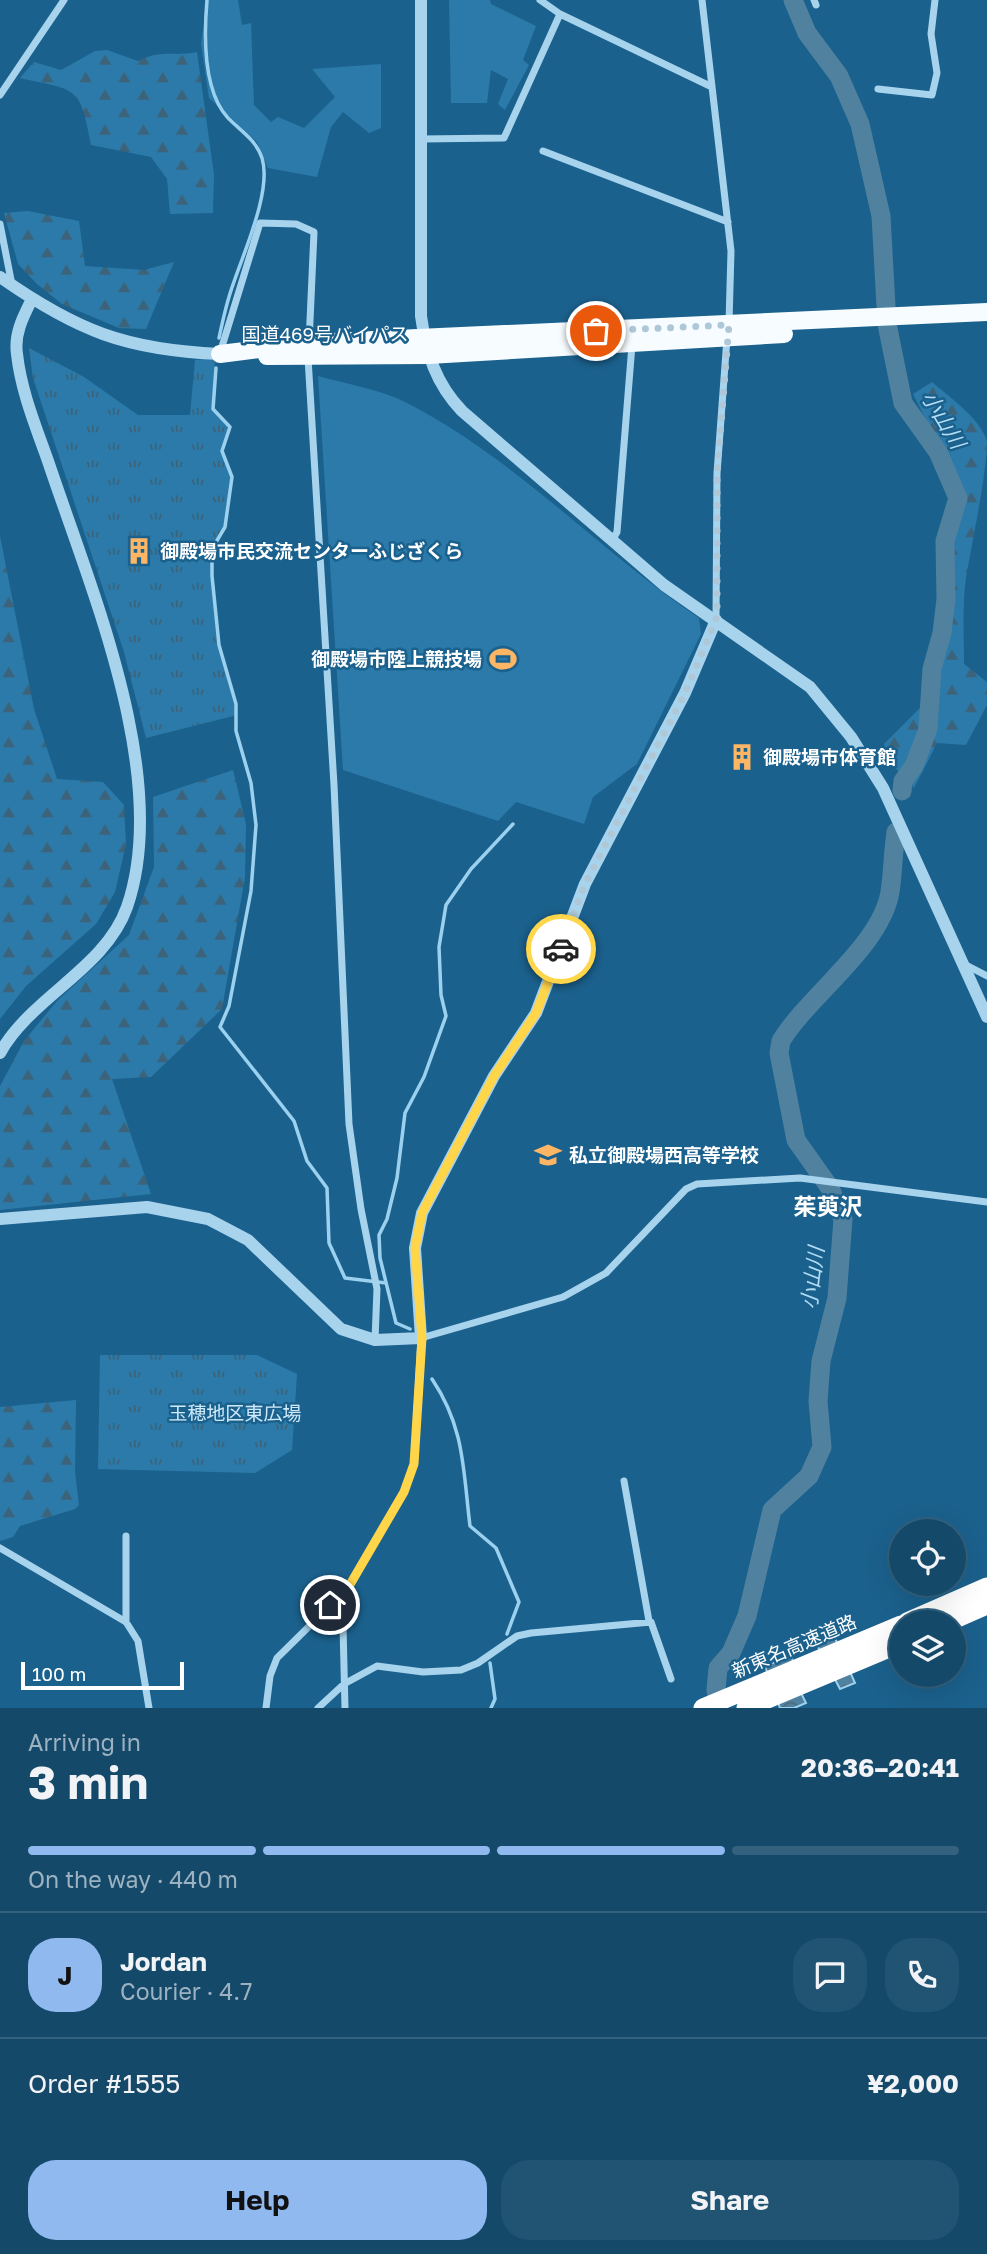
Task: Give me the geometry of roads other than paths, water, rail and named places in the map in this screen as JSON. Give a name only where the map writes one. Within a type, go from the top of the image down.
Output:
[{"type":"highway","name":"国道469号バイパス","points":[[901,322],[987,313]]},
{"type":"highway","name":"国道469号バイパス","points":[[427,347],[901,322],[987,323]]},
{"type":"highway","name":"国道469号バイパス","points":[[220,354],[633,342],[728,331]]},
{"type":"highway","points":[[934,1610],[987,1587]]},
{"type":"highway","points":[[966,1614],[987,1605]]},
{"type":"highway","name":"新東名高速道路","points":[[703,1708],[889,1630]]},
{"type":"highway","name":"新東名高速道路","points":[[746,1708],[889,1648]]},
{"type":"street","points":[[0,95],[64,0]]},
{"type":"street","points":[[421,0],[421,316],[427,347],[442,385],[462,411],[664,585],[810,687],[851,737],[883,788],[987,1017]]},
{"type":"street","points":[[540,0],[560,14],[712,87]]},
{"type":"street","points":[[266,1708],[270,1676],[277,1658],[348,1588],[404,1492],[414,1464],[422,1338],[415,1248],[422,1213],[494,1076],[536,1013],[585,884],[685,693],[716,620],[717,473],[731,251],[702,0]]},
{"type":"street","points":[[878,89],[932,95],[937,73],[931,34],[935,0]]},
{"type":"street","points":[[421,139],[504,138],[560,14]]},
{"type":"street","points":[[543,152],[728,222]]},
{"type":"street","points":[[0,277],[87,331],[156,349],[220,354],[260,223],[296,224],[314,232],[309,351],[334,785],[349,1124],[361,1209],[377,1289],[375,1340]]},
{"type":"street","points":[[0,224],[12,286]]},
{"type":"street","points":[[0,1053],[12,1031],[37,1005],[114,936],[138,868],[142,818],[124,700],[29,406],[16,353],[19,323],[32,299]]},
{"type":"street","points":[[613,539],[617,532],[633,342]]},
{"type":"street","points":[[964,964],[987,976]]},
{"type":"street","points":[[0,1219],[147,1207],[208,1219],[258,1249],[323,1316],[341,1329],[375,1340],[422,1338],[563,1297],[606,1273],[686,1189],[697,1184],[800,1178],[987,1202]]},
{"type":"street","points":[[624,1481],[649,1621],[671,1679]]},
{"type":"street","points":[[125,1622],[126,1536]]},
{"type":"street","points":[[0,1548],[125,1622],[138,1641],[149,1708]]},
{"type":"street","points":[[345,1708],[343,1626],[348,1588]]},
{"type":"street","points":[[318,1708],[344,1684],[377,1666],[423,1672],[461,1670],[478,1663],[517,1636],[649,1621]]},
{"type":"water","points":[[835,1638],[855,1683],[840,1689],[817,1645]]},
{"type":"water","points":[[791,1656],[806,1703],[794,1708],[780,1708],[765,1666]]},
{"type":"waterway","points":[[207,0],[207,62],[214,93],[228,118],[256,146],[262,158],[264,173],[259,208],[229,297],[219,338]]},
{"type":"waterway","name":"小山川","points":[[793,0],[807,33],[839,76],[860,124],[881,216],[887,324],[903,403],[938,452],[958,498],[945,541],[946,599],[942,633],[932,669],[928,729],[914,766],[903,781],[902,791]]},
{"type":"waterway","points":[[216,368],[213,409],[230,427],[222,451],[232,477],[225,527],[212,549],[212,576],[219,645],[236,704],[236,731],[251,783],[256,825],[251,891],[229,1006],[220,1027],[294,1121],[307,1161],[327,1188],[329,1243],[345,1278],[386,1283]]},
{"type":"waterway","points":[[410,1329],[396,1323],[380,1258],[379,1235],[387,1219],[397,1178],[405,1113],[424,1077],[446,1016],[441,995],[439,947],[446,905],[471,869],[513,824]]},
{"type":"waterway","name":"小山川","points":[[719,1708],[716,1690],[718,1668],[731,1653],[747,1616],[772,1510],[809,1476],[822,1447],[818,1401],[821,1361],[837,1298],[843,1219],[830,1188],[796,1140],[779,1053],[781,1041],[873,932],[884,912],[890,892],[896,832]]},
{"type":"waterway","points":[[432,1379],[443,1397],[457,1432],[470,1526],[496,1548],[519,1602],[507,1634]]},
{"type":"waterway","points":[[490,1663],[495,1699],[491,1708]]},
{"type":"place","name":"御殿場市民交流センターふじざくら","points":[[139,551]]},
{"type":"place","name":"御殿場市陸上競技場","points":[[503,659]]},
{"type":"place","name":"御殿場市体育館","points":[[742,757]]},
{"type":"place","name":"私立御殿場西高等学校","points":[[548,1155]]},
{"type":"district","name":"茱萸沢","points":[[828,1207]]},
{"type":"park label","name":"玉穂地区東広場","points":[[235,1413]]}]
